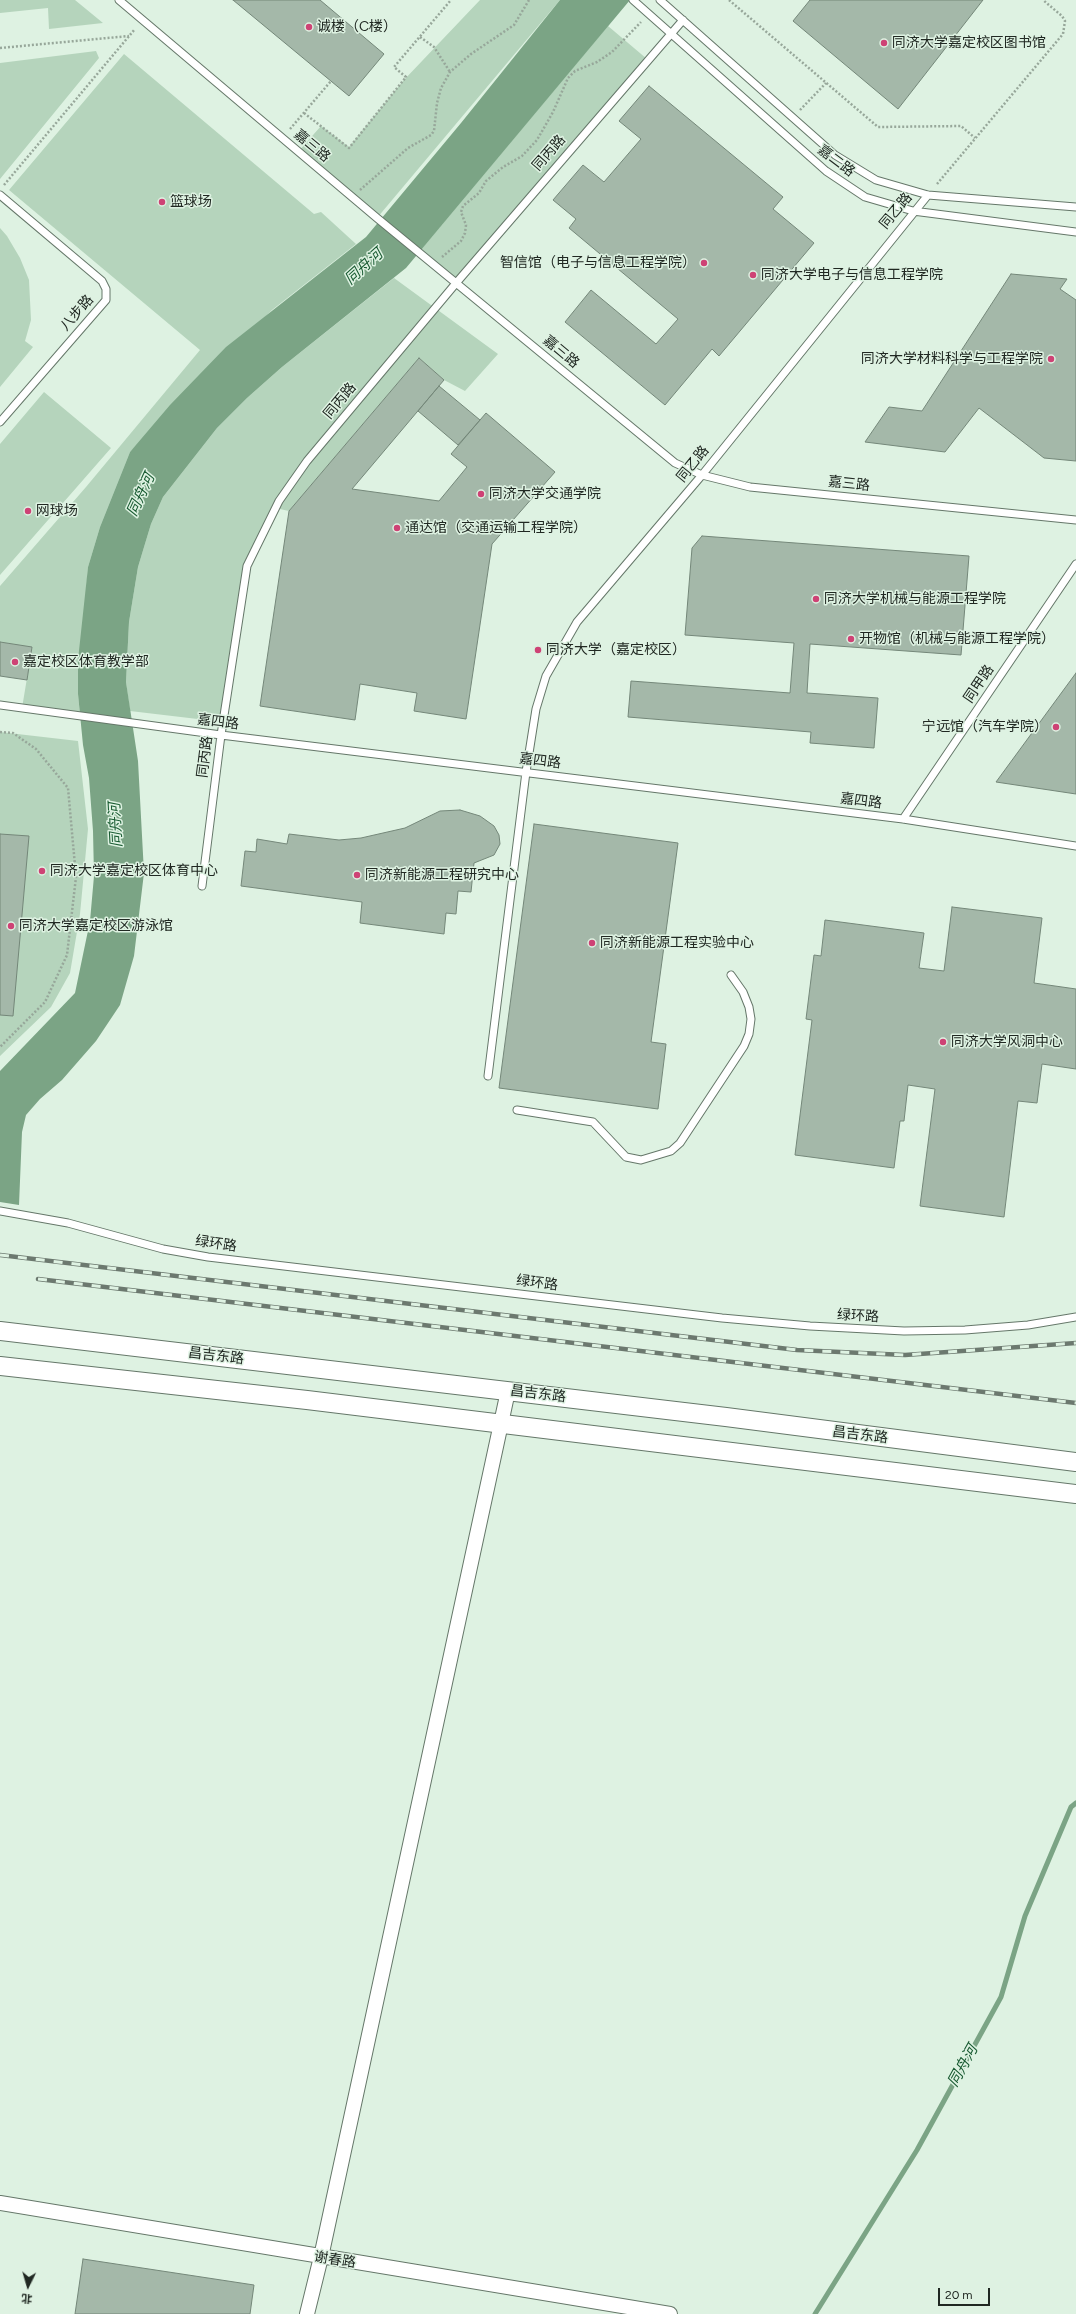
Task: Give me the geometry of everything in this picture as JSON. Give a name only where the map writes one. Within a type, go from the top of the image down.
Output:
[{"type":"street","name":"昌吉东路","points":[[1,1331],[508,1391],[1076,1462]]},
{"type":"street","points":[[0,1366],[307,1400],[1076,1494]]},
{"type":"street","points":[[307,2314],[321,2257],[508,1391]]},
{"type":"street","name":"谢春路","points":[[0,2203],[670,2314]]},
{"type":"lane","name":"嘉三路","points":[[119,0],[352,197],[675,463],[702,475],[750,487],[1076,520]]},
{"type":"lane","name":"嘉二路","points":[[633,0],[826,171],[865,197],[913,211],[1076,232]]},
{"type":"lane","name":"嘉二路","points":[[660,0],[835,155],[876,180],[928,195],[1076,207]]},
{"type":"lane","name":"同丙路","points":[[202,886],[221,736],[247,566],[258,540],[279,501],[307,461],[457,282],[670,32],[682,20]]},
{"type":"lane","name":"八步路","points":[[0,195],[102,281],[106,289],[106,300],[0,422]]},
{"type":"lane","name":"同乙路","points":[[488,1076],[526,772],[536,709],[546,676],[560,647],[577,622],[702,475],[913,211],[928,195]]},
{"type":"lane","name":"同甲路","points":[[903,819],[1076,564]]},
{"type":"lane","name":"嘉四路","points":[[0,705],[221,736],[903,819],[1076,846]]},
{"type":"lane","points":[[517,1110],[593,1122],[626,1157],[641,1160],[671,1151],[680,1143],[736,1059],[749,1034],[752,1019],[743,992],[731,975]]},
{"type":"lane","name":"绿环路","points":[[0,1211],[30,1215],[68,1223],[163,1249],[208,1257],[722,1318],[810,1326],[904,1331],[965,1330],[1028,1325],[1076,1317]]},
{"type":"path","points":[[304,113],[349,148],[406,77],[394,67],[451,0]]},
{"type":"path","points":[[352,197],[408,148],[434,131],[437,102],[441,88],[450,72],[470,54],[514,25],[529,0]]},
{"type":"path","points":[[729,0],[878,127],[960,126],[975,138]]},
{"type":"path","points":[[928,195],[1063,34],[1065,21],[1062,16],[1043,0]]},
{"type":"path","points":[[434,265],[461,241],[465,233],[466,225],[461,212],[463,206],[479,193],[486,181],[503,167],[522,156],[537,140],[553,112],[568,78],[575,71],[598,62],[612,52],[649,14]]},
{"type":"path","points":[[0,190],[143,20]]},
{"type":"path","points":[[0,48],[129,36]]},
{"type":"path","points":[[420,37],[434,47],[450,72]]},
{"type":"path","points":[[282,138],[331,81]]},
{"type":"path","points":[[793,117],[826,83]]},
{"type":"path","points":[[0,732],[13,734],[36,749],[68,788],[76,877],[67,955],[45,1002],[0,1046]]},
{"type":"shaded area","points":[[0,0],[75,0],[103,23],[49,29],[48,8],[0,13]]},
{"type":"shaded area","points":[[480,0],[560,0],[377,218],[298,152],[321,126],[349,147],[403,81]]},
{"type":"shaded area","points":[[608,26],[647,59],[457,282],[420,251]]},
{"type":"shaded area","points":[[96,51],[99,58],[0,179],[0,63]]},
{"type":"shaded area","name":"篮球场","points":[[124,54],[314,214],[321,212],[356,244],[272,310],[130,452],[100,527],[88,567],[78,694],[80,715],[22,708],[32,648],[0,642],[0,586],[86,487],[200,350],[9,190]]},
{"type":"shaded area","points":[[0,228],[7,236],[20,258],[29,280],[31,320],[25,341],[33,347],[0,387]]},
{"type":"shaded area","points":[[394,278],[498,354],[465,391],[444,380],[419,358],[289,511],[275,508],[247,566],[223,722],[130,711],[126,682],[129,622],[138,567],[151,524],[163,497],[217,428],[247,398],[282,367]]},
{"type":"shaded area","name":"网球场","points":[[44,392],[111,448],[0,575],[0,444]]},
{"type":"shaded area","name":"同济大学嘉定校区体育中心","points":[[0,732],[78,741],[88,829],[80,914],[70,973],[51,1007],[0,1056]]},
{"type":"water","points":[[560,0],[630,0],[406,268],[282,367],[247,398],[217,428],[163,497],[151,524],[138,567],[129,622],[126,682],[138,761],[144,873],[134,956],[120,1005],[96,1041],[62,1080],[40,1099],[26,1115],[22,1132],[19,1205],[0,1202],[0,1071],[75,993],[90,921],[94,876],[93,831],[89,778],[83,745],[78,694],[78,660],[88,567],[100,527],[130,452],[170,405],[226,347],[366,237],[461,123]]},
{"type":"building","name":"诚楼（C楼）","points":[[233,0],[320,0],[384,54],[349,96]]},
{"type":"building","name":"同济大学嘉定校区图书馆","points":[[810,0],[983,0],[898,109],[793,21]]},
{"type":"building","name":"智信馆（电子与信息工程学院）","points":[[649,86],[783,197],[773,209],[814,243],[719,356],[712,349],[665,405],[565,322],[591,290],[656,344],[678,319],[569,228],[576,219],[553,200],[583,165],[604,182],[641,139],[619,121]]},
{"type":"building","points":[[1011,274],[1067,279],[1060,289],[1076,300],[1076,461],[1044,458],[979,408],[945,452],[865,442],[889,407],[922,411]]},
{"type":"building","name":"通达馆（交通运输工程学院）","points":[[419,358],[444,380],[352,489],[439,501],[467,467],[451,454],[486,413],[555,472],[492,544],[466,719],[414,711],[417,693],[360,684],[355,720],[260,706],[289,511]]},
{"type":"building","points":[[439,386],[480,420],[458,445],[418,411]]},
{"type":"building","name":"开物馆（机械与能源工程学院）","points":[[702,536],[969,556],[961,655],[810,644],[807,693],[878,698],[874,748],[810,743],[811,732],[628,717],[631,681],[790,693],[794,643],[685,635],[692,548]]},
{"type":"building","name":"嘉定校区体育教学部","points":[[0,642],[32,647],[27,680],[0,676]]},
{"type":"building","name":"宁远馆（汽车学院）","points":[[1076,673],[1076,794],[996,782]]},
{"type":"building","name":"同济新能源工程研究中心","points":[[460,810],[480,816],[494,826],[499,835],[500,844],[494,855],[474,863],[471,892],[458,891],[456,914],[446,913],[444,934],[360,923],[362,902],[241,886],[245,851],[256,852],[257,839],[287,844],[289,834],[339,840],[361,838],[405,828],[440,811]]},
{"type":"building","name":"同济新能源工程实验中心","points":[[534,824],[678,843],[651,1042],[666,1044],[658,1109],[499,1088]]},
{"type":"building","name":"同济大学嘉定校区游泳馆","points":[[0,834],[29,836],[13,1016],[0,1015]]},
{"type":"building","name":"同济大学风洞中心","points":[[952,907],[1042,918],[1034,983],[1076,989],[1076,1069],[1042,1064],[1037,1103],[1018,1101],[1004,1217],[920,1206],[935,1089],[908,1085],[904,1121],[900,1121],[894,1168],[795,1155],[812,1020],[806,1019],[814,955],[821,956],[825,920],[924,933],[919,968],[944,971]]},
{"type":"building","points":[[83,2259],[254,2285],[250,2314],[75,2314]]},
{"type":"waterway","name":"同舟河","points":[[815,2314],[917,2150],[1001,1997],[1025,1916],[1071,1807],[1076,1803]]},
{"type":"railway","points":[[0,1255],[797,1350],[905,1355],[1076,1343]]},
{"type":"railway","points":[[38,1279],[1076,1403]]},
{"type":"place","name":"诚楼（C楼）","points":[[309,27]]},
{"type":"place","name":"同济大学嘉定校区图书馆","points":[[884,43]]},
{"type":"place","name":"篮球场","points":[[162,202]]},
{"type":"place","name":"智信馆（电子与信息工程学院）","points":[[704,263]]},
{"type":"place","name":"同济大学电子与信息工程学院","points":[[753,275]]},
{"type":"place","name":"同济大学材料科学与工程学院","points":[[1051,359]]},
{"type":"place","name":"同济大学交通学院","points":[[481,494]]},
{"type":"place","name":"网球场","points":[[28,511]]},
{"type":"place","name":"通达馆（交通运输工程学院）","points":[[397,528]]},
{"type":"place","name":"同济大学机械与能源工程学院","points":[[816,599]]},
{"type":"place","name":"开物馆（机械与能源工程学院）","points":[[851,639]]},
{"type":"place","name":"同济大学（嘉定校区）","points":[[538,650]]},
{"type":"place","name":"嘉定校区体育教学部","points":[[15,662]]},
{"type":"place","name":"宁远馆（汽车学院）","points":[[1056,727]]},
{"type":"place","name":"同济大学嘉定校区体育中心","points":[[42,871]]},
{"type":"place","name":"同济新能源工程研究中心","points":[[357,875]]},
{"type":"place","name":"同济大学嘉定校区游泳馆","points":[[11,926]]},
{"type":"place","name":"同济新能源工程实验中心","points":[[592,943]]},
{"type":"place","name":"同济大学风洞中心","points":[[943,1042]]}]
